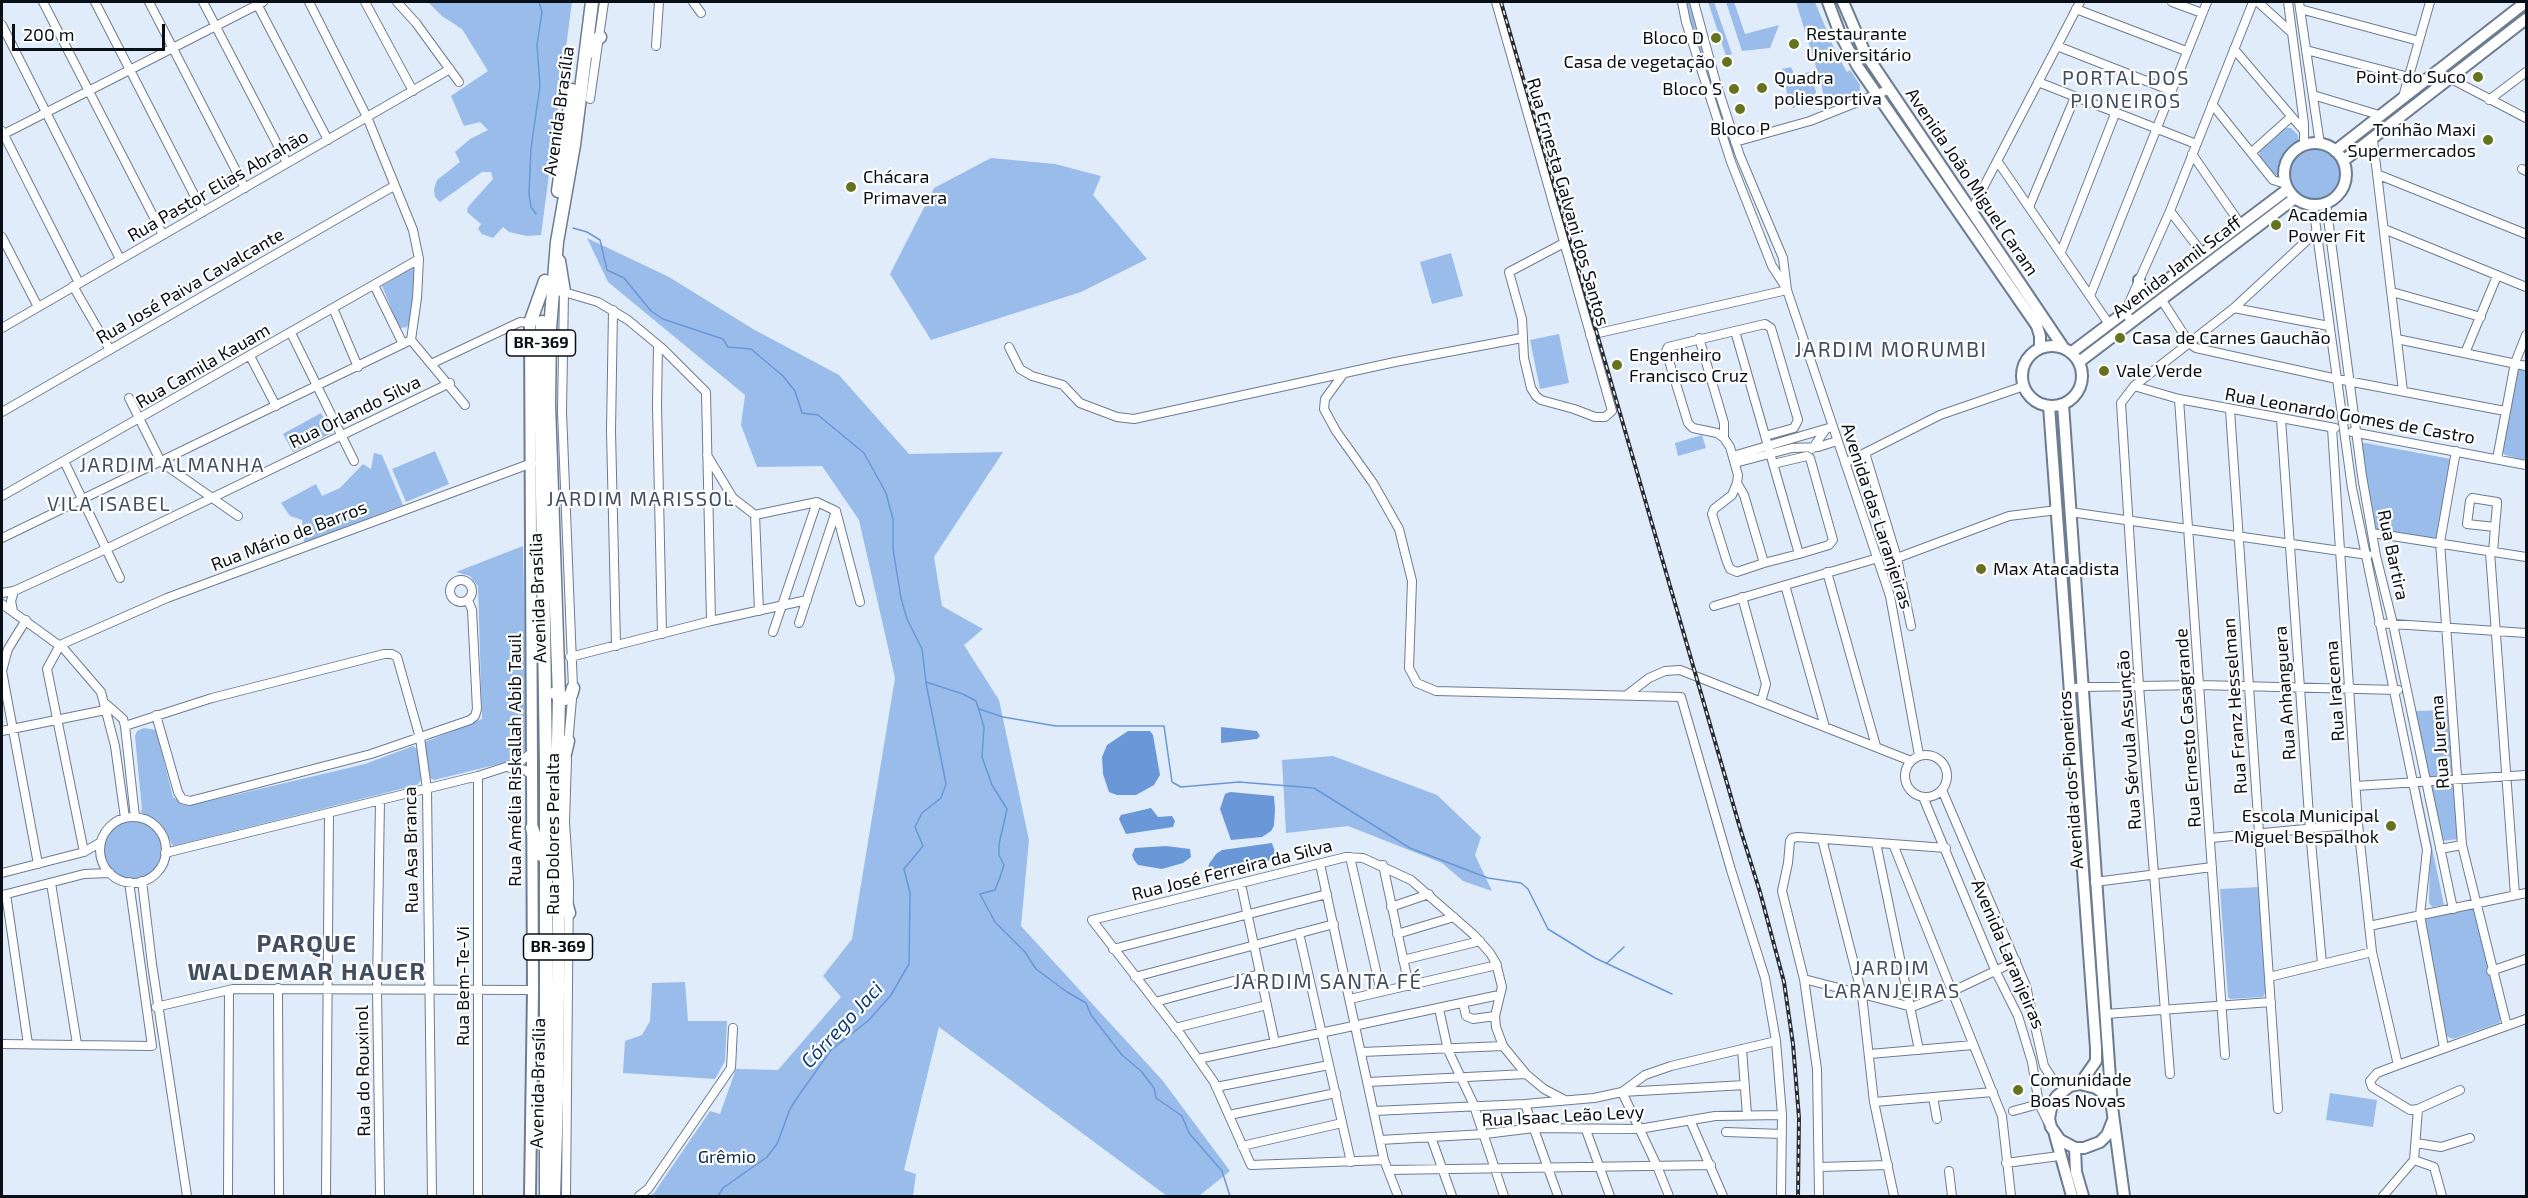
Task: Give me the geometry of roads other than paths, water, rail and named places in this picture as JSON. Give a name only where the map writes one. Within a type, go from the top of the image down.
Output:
[{"type":"highway","name":"Avenida Brasília","points":[[546,1197],[546,904],[537,821],[546,765],[540,357],[545,281],[584,2]]},
{"type":"highway","name":"Avenida Brasília","points":[[554,1197],[559,873],[556,786],[559,697],[549,404],[550,311],[557,242],[574,145],[593,2]]},
{"type":"highway","points":[[593,2],[596,18],[603,22]]},
{"type":"highway","points":[[582,74],[591,44],[600,37]]},
{"type":"highway","points":[[557,242],[564,292]]},
{"type":"highway","points":[[530,323],[545,281]]},
{"type":"highway","points":[[530,345],[541,405]]},
{"type":"highway","points":[[558,617],[561,651],[570,657]]},
{"type":"highway","points":[[545,636],[552,687],[559,697],[565,699],[569,698],[573,688]]},
{"type":"highway","points":[[556,786],[568,741]]},
{"type":"highway","points":[[537,821],[550,824],[558,857]]},
{"type":"highway","points":[[559,873],[569,913]]},
{"type":"highway","points":[[556,1016],[560,993],[568,978]]},
{"type":"main road","name":"Avenida João Miguel Caram","points":[[1828,2],[1840,34],[1858,67],[2037,326],[2040,348]]},
{"type":"main road","name":"Avenida João Miguel Caram","points":[[1843,2],[1865,53],[1971,211],[2072,354]]},
{"type":"main road","points":[[2335,151],[2526,2]]},
{"type":"main road","points":[[2343,161],[2526,20]]},
{"type":"main road","points":[[2320,144],[2335,151],[2343,161],[2345,181],[2335,198],[2326,203],[2313,205],[2295,198],[2287,187],[2285,168],[2289,159],[2304,145],[2320,144]]},
{"type":"main road","name":"Avenida Jamil Scaff","points":[[2072,354],[2287,187]]},
{"type":"main road","name":"Avenida Jamil Scaff","points":[[2072,354],[2132,322],[2295,198]]},
{"type":"main road","points":[[2139,280],[2141,290],[2151,292]]},
{"type":"main road","name":"Rua Amélia Riskallah Abib Tauil","points":[[530,323],[532,464],[530,774],[537,821],[530,1197]]},
{"type":"main road","points":[[2053,345],[2072,354],[2083,373],[2080,388],[2073,398],[2063,404],[2049,406],[2032,398],[2024,386],[2024,366],[2030,355],[2040,348],[2053,345]]},
{"type":"main road","name":"Avenida dos Pioneiros","points":[[2063,404],[2095,882],[2113,1111],[2124,1197]]},
{"type":"main road","name":"Avenida dos Pioneiros","points":[[2049,406],[2097,1048],[2093,1067],[2075,1085]]},
{"type":"main road","points":[[2075,1085],[2088,1085],[2103,1093],[2113,1111],[2107,1135],[2100,1142],[2084,1148],[2067,1145],[2053,1130],[2049,1119],[2052,1103],[2062,1090],[2075,1085]]},
{"type":"main road","name":"Avenida Laranjeiras","points":[[2053,1130],[2072,1197]]},
{"type":"main road","points":[[2100,1142],[2108,1144],[2118,1152]]},
{"type":"main road","points":[[2074,1148],[2076,1172],[2083,1197]]},
{"type":"street","points":[[43,2],[163,235]]},
{"type":"street","points":[[95,2],[202,212]]},
{"type":"street","points":[[149,2],[245,188]]},
{"type":"street","points":[[203,2],[287,163]]},
{"type":"street","points":[[110,350],[2,133],[216,26],[259,2],[328,140]]},
{"type":"street","points":[[309,2],[367,117],[413,230],[418,259],[417,298],[411,340]]},
{"type":"street","points":[[365,2],[413,91]]},
{"type":"street","points":[[396,2],[416,23],[459,82]]},
{"type":"street","points":[[590,99],[603,22],[604,2]]},
{"type":"street","points":[[656,46],[659,2]]},
{"type":"street","points":[[693,2],[701,13]]},
{"type":"street","name":"Rua Ernesta Galvani dos Santos","points":[[1496,2],[1612,411],[1605,417],[1595,417],[1541,400],[1536,396],[1531,388],[1522,338]]},
{"type":"street","name":"Avenida das Laranjeiras","points":[[1682,2],[1731,162],[1773,266],[1787,290]]},
{"type":"street","name":"Avenida das Laranjeiras","points":[[1694,2],[1735,142],[1782,258],[1787,290],[1829,428],[1837,441],[1845,463],[1890,596],[1919,755]]},
{"type":"street","points":[[2172,2],[2202,13]]},
{"type":"street","points":[[2090,296],[2207,2]]},
{"type":"street","points":[[2132,322],[2125,312],[2170,212],[2253,2]]},
{"type":"street","points":[[2258,2],[2293,34]]},
{"type":"street","points":[[2288,2],[2304,145]]},
{"type":"street","points":[[2403,97],[2430,2]]},
{"type":"street","points":[[1971,211],[2078,5],[2186,51]]},
{"type":"street","points":[[2320,144],[2300,5],[2419,41]]},
{"type":"street","points":[[2,25],[120,259]]},
{"type":"street","points":[[2057,46],[2172,91]]},
{"type":"street","points":[[2234,49],[2304,131]]},
{"type":"street","points":[[2306,50],[2409,77],[2426,79]]},
{"type":"street","name":"Rua Pastor Elias Abrahão","points":[[2,328],[450,69]]},
{"type":"street","points":[[2436,71],[2526,118]]},
{"type":"street","points":[[2489,100],[2526,72]]},
{"type":"street","points":[[2038,82],[2196,144]]},
{"type":"street","points":[[1735,142],[1810,121],[1890,89]]},
{"type":"street","points":[[2313,95],[2379,116]]},
{"type":"street","points":[[2029,207],[2075,97]]},
{"type":"street","points":[[2212,104],[2273,180],[2287,187]]},
{"type":"street","points":[[2061,252],[2115,114]]},
{"type":"street","points":[[2252,152],[2292,117]]},
{"type":"street","points":[[2373,140],[2379,175],[2403,391]]},
{"type":"street","points":[[2192,154],[2241,225]]},
{"type":"street","points":[[1998,162],[2109,324]]},
{"type":"street","points":[[2379,175],[2526,234]]},
{"type":"street","name":"Rua José Paiva Cavalcante","points":[[2,412],[394,186]]},
{"type":"street","name":"Rua Bartira","points":[[2326,203],[2356,432],[2376,556],[2393,624],[2453,909]]},
{"type":"street","name":"Rua Bartira","points":[[2313,205],[2344,430],[2365,555],[2427,850],[2420,915],[2444,1048]]},
{"type":"street","points":[[2170,212],[2203,254]]},
{"type":"street","points":[[2384,229],[2526,287]]},
{"type":"street","points":[[2134,386],[2234,308],[2316,232]]},
{"type":"street","points":[[2,237],[38,306]]},
{"type":"street","points":[[1009,347],[1020,369],[1032,376],[1063,385],[1080,403],[1117,417],[1134,419],[1344,373],[1522,338],[1520,309],[1509,272],[1564,243]]},
{"type":"street","name":"Rua Camila Kauam","points":[[2,496],[418,259]]},
{"type":"street","points":[[2465,353],[2497,276]]},
{"type":"street","points":[[374,285],[403,344]]},
{"type":"street","points":[[1590,335],[1787,290]]},
{"type":"street","points":[[564,292],[598,302],[613,310],[658,345],[706,392],[711,621]]},
{"type":"street","name":"Rua Dolores Peralta","points":[[564,292],[562,412],[573,688],[568,741],[565,822],[569,913],[566,1197]]},
{"type":"street","points":[[2392,292],[2481,316]]},
{"type":"street","points":[[2161,299],[2190,344],[2206,351],[2505,411]]},
{"type":"street","points":[[333,308],[358,367]]},
{"type":"street","points":[[2234,308],[2329,326]]},
{"type":"street","points":[[613,310],[611,431],[616,646]]},
{"type":"street","points":[[433,363],[520,322],[530,323]]},
{"type":"street","points":[[1724,438],[1717,433],[1693,428],[1688,423],[1666,351],[1671,345],[1769,325],[1797,423],[1794,428],[1765,436]]},
{"type":"street","points":[[1735,331],[1799,554]]},
{"type":"street","points":[[291,333],[354,460]]},
{"type":"street","points":[[2497,459],[2516,363],[2526,335]]},
{"type":"street","points":[[1699,338],[1724,423],[1724,438],[1734,460],[1737,483],[1744,495],[1764,563]]},
{"type":"street","points":[[2397,339],[2526,366]]},
{"type":"street","points":[[2,538],[411,340]]},
{"type":"street","points":[[411,340],[450,383],[465,405]]},
{"type":"street","points":[[658,345],[657,405],[663,634]]},
{"type":"street","points":[[250,356],[276,406]]},
{"type":"street","points":[[1344,373],[1325,399],[1324,409],[1336,431],[1373,483],[1400,529],[1412,580],[1409,668],[1417,683],[1436,691],[1681,697],[1765,978],[1776,1041],[1782,1115],[1781,1197]]},
{"type":"street","name":"Rua Orlando Silva","points":[[2,593],[14,591],[106,549],[450,383]]},
{"type":"street","points":[[1845,463],[1940,415],[2024,386]]},
{"type":"street","name":"Rua Leonardo Gomes de Castro","points":[[2134,386],[2230,410],[2526,465]]},
{"type":"street","name":"Rua Sérvula Assunção","points":[[2134,386],[2121,403],[2139,686],[2163,1010],[2170,1074]]},
{"type":"street","points":[[129,398],[161,462],[238,516]]},
{"type":"street","name":"Rua Ernesto Casagrande","points":[[2179,399],[2211,838],[2224,1054]]},
{"type":"street","name":"Rua Franz Hesselman","points":[[2230,410],[2278,1109]]},
{"type":"street","name":"Rua Anhanguera","points":[[2281,419],[2288,544],[2322,964]]},
{"type":"street","points":[[1734,460],[1791,444],[1829,428]]},
{"type":"street","points":[[1773,464],[1808,456],[1829,428]]},
{"type":"street","name":"Rua Iracema","points":[[2332,428],[2358,824],[2372,952],[2398,1065]]},
{"type":"street","points":[[1791,444],[1813,448],[1837,441]]},
{"type":"street","name":"Rua Jurema","points":[[2456,451],[2440,542],[2462,845],[2507,1026]]},
{"type":"street","points":[[1865,453],[1897,558],[1911,626]]},
{"type":"street","points":[[706,454],[733,498],[755,515],[817,502],[836,511],[860,602]]},
{"type":"street","points":[[1737,483],[1732,495],[1714,509],[1712,514],[1731,569],[1737,572],[1829,545],[1833,540],[1808,456]]},
{"type":"street","points":[[64,461],[120,578]]},
{"type":"street","name":"Rua Mário de Barros","points":[[60,645],[178,594],[532,464]]},
{"type":"street","points":[[707,484],[723,484]]},
{"type":"street","points":[[2495,527],[2467,524],[2469,501],[2472,498],[2497,502],[2495,527],[2492,552],[2515,896]]},
{"type":"street","points":[[773,632],[817,502]]},
{"type":"street","points":[[1897,558],[2009,516],[2057,510]]},
{"type":"street","points":[[799,623],[836,511]]},
{"type":"street","points":[[2070,512],[2376,556]]},
{"type":"street","points":[[755,515],[759,611]]},
{"type":"street","points":[[2373,533],[2526,557]]},
{"type":"street","points":[[1714,606],[1878,558]]},
{"type":"street","points":[[1827,572],[1876,746]]},
{"type":"street","points":[[1785,585],[1825,727]]},
{"type":"street","points":[[13,611],[11,602],[14,591]]},
{"type":"street","points":[[1742,597],[1766,684],[1761,702]]},
{"type":"street","points":[[115,746],[125,729],[156,715],[177,790],[180,797],[187,801],[371,754],[420,738],[474,716],[477,709],[472,610],[468,600]]},
{"type":"street","points":[[570,657],[711,621],[807,600]]},
{"type":"street","points":[[2,604],[60,645],[101,692],[107,707],[115,746],[125,818]]},
{"type":"street","points":[[2,609],[24,619]]},
{"type":"street","points":[[24,619],[8,649],[2,671],[38,864]]},
{"type":"street","points":[[2379,623],[2526,633]]},
{"type":"street","points":[[60,645],[47,669],[84,852]]},
{"type":"street","name":"Rua Asa Branca","points":[[156,715],[205,699],[384,654],[392,654],[400,664],[420,738],[427,789],[432,1197]]},
{"type":"street","points":[[1627,696],[1648,678],[1665,671],[1680,670],[1911,760]]},
{"type":"street","points":[[2070,689],[2199,685],[2406,689]]},
{"type":"street","points":[[2,731],[107,707],[122,717],[144,720]]},
{"type":"street","points":[[122,717],[135,817]]},
{"type":"street","points":[[165,853],[478,776],[518,763],[530,754]]},
{"type":"street","points":[[1919,755],[1933,756],[1944,764],[1947,777],[1942,790],[1935,795],[1923,797],[1911,791],[1905,779],[1906,766],[1919,755]]},
{"type":"street","points":[[505,768],[521,769],[530,774]]},
{"type":"street","points":[[2356,786],[2526,775]]},
{"type":"street","name":"Rua Bem-Te-Vi","points":[[478,776],[478,1197]]},
{"type":"street","name":"Avenida Laranjeiras","points":[[1942,790],[2016,961],[2031,1003],[2044,1066],[2053,1080],[2060,1085],[2075,1085]]},
{"type":"street","name":"Avenida Laranjeiras","points":[[1923,797],[2026,1038],[2039,1104],[2053,1130]]},
{"type":"street","name":"Rua do Rouxinol","points":[[380,800],[377,988],[380,1197]]},
{"type":"street","points":[[326,1197],[329,813]]},
{"type":"street","points":[[28,1044],[4,894],[84,874],[110,873],[129,882],[142,881],[152,876],[159,868],[165,853],[163,838],[155,826],[142,818],[135,817],[125,818],[108,828],[101,842],[101,859],[110,873]]},
{"type":"street","points":[[2211,838],[2358,824]]},
{"type":"street","points":[[1819,1197],[1817,1069],[1804,979],[1782,891],[1792,838],[1946,848]]},
{"type":"street","points":[[1822,839],[1862,995],[1874,1102],[1894,1197]]},
{"type":"street","points":[[2,873],[84,852],[101,842]]},
{"type":"street","points":[[1876,843],[1912,1007],[1919,1050]]},
{"type":"street","points":[[1893,844],[2002,1116],[2011,1197]]},
{"type":"street","points":[[2440,849],[2462,845]]},
{"type":"street","points":[[1350,857],[1381,992]]},
{"type":"street","name":"Rua José Ferreira da Silva","points":[[1113,949],[1092,920],[1350,857],[1363,858],[1411,880],[1480,941],[1497,965]]},
{"type":"street","points":[[1320,864],[1384,1160],[1398,1197]]},
{"type":"street","points":[[1383,866],[1409,986]]},
{"type":"street","points":[[2095,882],[2212,867]]},
{"type":"street","points":[[142,881],[158,1008],[187,1197]]},
{"type":"street","points":[[2,1044],[152,1046],[129,882]]},
{"type":"street","points":[[51,883],[77,1044]]},
{"type":"street","points":[[1242,884],[1275,1043]]},
{"type":"street","points":[[2369,926],[2526,893]]},
{"type":"street","points":[[1327,894],[1113,949],[1175,1028],[1216,1087],[1251,1166],[1384,1160]]},
{"type":"street","points":[[1391,907],[1429,894]]},
{"type":"street","points":[[1397,934],[1454,917]]},
{"type":"street","points":[[1135,977],[1334,924]]},
{"type":"street","points":[[136,930],[147,929]]},
{"type":"street","points":[[1299,933],[1351,1162]]},
{"type":"street","points":[[1403,960],[1480,941]]},
{"type":"street","points":[[2269,977],[2372,952]]},
{"type":"street","points":[[2492,971],[2526,959]]},
{"type":"street","points":[[1804,979],[1912,1007],[1996,972],[2016,961]]},
{"type":"street","points":[[1350,999],[1497,965],[1502,987],[1495,1016],[1496,1027],[1503,1046],[1526,1074],[1544,1089],[1564,1100]]},
{"type":"street","points":[[1155,1002],[1260,974]]},
{"type":"street","points":[[278,988],[279,1197]]},
{"type":"street","points":[[158,1008],[229,990],[377,988],[533,990]]},
{"type":"street","points":[[228,1197],[229,990]]},
{"type":"street","points":[[146,995],[158,1008]]},
{"type":"street","points":[[1198,1059],[1499,995]]},
{"type":"street","points":[[2106,1014],[2271,1002]]},
{"type":"street","points":[[1463,1003],[1467,1016],[1473,1019],[1495,1016]]},
{"type":"street","points":[[1175,1028],[1267,1005]]},
{"type":"street","points":[[1439,1009],[1448,1050],[1475,1107],[1504,1197]]},
{"type":"street","points":[[2460,1090],[2418,1109],[2410,1110],[2372,1087],[2371,1077],[2526,1019]]},
{"type":"street","points":[[639,1197],[648,1189],[731,1068],[733,1028]]},
{"type":"street","points":[[1622,1092],[1646,1075],[1671,1066],[1776,1041]]},
{"type":"street","points":[[1869,1054],[1973,1044]]},
{"type":"street","points":[[1362,1052],[1503,1046]]},
{"type":"street","points":[[1742,1049],[1747,1115]]},
{"type":"street","points":[[1216,1087],[1329,1065]]},
{"type":"street","points":[[1368,1082],[1526,1074]]},
{"type":"street","points":[[1374,1111],[1526,1104],[1622,1092],[1745,1085]]},
{"type":"street","points":[[1622,1092],[1669,1197]]},
{"type":"street","points":[[1874,1102],[1993,1092]]},
{"type":"street","points":[[1229,1115],[1336,1093]]},
{"type":"street","points":[[1933,1097],[1936,1119]]},
{"type":"street","points":[[1526,1104],[1558,1197]]},
{"type":"street","points":[[2013,1110],[2039,1104]]},
{"type":"street","points":[[2383,1197],[2414,1160],[2418,1109]]},
{"type":"street","name":"Rua Isaac Leão Levy","points":[[1380,1140],[1485,1134],[1534,1128],[1639,1129],[1715,1116],[1782,1115]]},
{"type":"street","points":[[1690,1120],[1723,1197]]},
{"type":"street","points":[[1242,1146],[1342,1123]]},
{"type":"street","points":[[1586,1130],[1611,1197]]},
{"type":"street","points":[[1726,1132],[1782,1134]]},
{"type":"street","points":[[1431,1137],[1452,1197]]},
{"type":"street","points":[[2416,1143],[2441,1147],[2470,1138]]},
{"type":"street","points":[[2006,1164],[2059,1156]]},
{"type":"street","points":[[2414,1160],[2430,1163],[2434,1167],[2442,1197]]},
{"type":"street","points":[[1388,1170],[1711,1165]]},
{"type":"street","points":[[1819,1167],[1888,1165]]},
{"type":"street","points":[[1949,1171],[1952,1197]]},
{"type":"waterway","points":[[536,214],[531,207],[529,194],[531,148],[540,86],[537,45],[542,12],[539,2]]},
{"type":"waterway","points":[[573,228],[587,232],[600,240],[607,270],[624,278],[651,311],[663,319],[723,339],[728,347],[751,349],[783,376],[795,391],[802,413],[818,415],[864,453],[886,493],[893,519],[893,549],[901,598],[907,619],[922,649],[926,682],[963,694],[976,701],[984,727],[982,757],[992,785],[1007,809],[999,844],[999,855],[1004,865],[995,890],[980,894],[995,922],[1025,952],[1036,969],[1086,1003],[1091,1015],[1122,1055],[1141,1071],[1154,1088],[1156,1098],[1182,1116],[1189,1133],[1222,1171],[1230,1196]]},
{"type":"waterway","name":"Córrego Jaci","points":[[718,1196],[723,1188],[767,1157],[777,1144],[790,1109],[831,1050],[869,1020],[891,995],[909,964],[910,893],[904,869],[923,846],[915,827],[922,813],[941,798],[946,784],[926,683]]},
{"type":"waterway","points":[[979,709],[1003,717],[1056,726],[1164,726],[1172,782],[1181,787],[1239,782],[1314,788],[1410,848],[1488,878],[1521,883],[1528,889],[1548,929],[1595,958],[1672,994]]},
{"type":"waterway","points":[[1607,963],[1624,947]]},
{"type":"railway","points":[[1501,2],[1760,892],[1784,982],[1793,1044],[1799,1118],[1798,1196]]},
{"type":"place","name":"Bloco D","points":[[1716,38]]},
{"type":"place","name":"Restaurante Universitário","points":[[1794,44]]},
{"type":"place","name":"Casa de vegetação","points":[[1727,62]]},
{"type":"place","name":"Point do Suco","points":[[2478,77]]},
{"type":"place","name":"Quadra poliesportiva","points":[[1762,88]]},
{"type":"place","name":"Bloco S","points":[[1734,89]]},
{"type":"place","name":"Bloco P","points":[[1740,109]]},
{"type":"place","name":"Tonhão Maxi Supermercados","points":[[2488,140]]},
{"type":"place","name":"Chácara Primavera","points":[[851,187]]},
{"type":"place","name":"Academia Power Fit","points":[[2276,225]]},
{"type":"place","name":"Casa de Carnes Gauchão","points":[[2120,338]]},
{"type":"place","name":"Engenheiro Francisco Cruz","points":[[1617,365]]},
{"type":"place","name":"Vale Verde","points":[[2104,371]]},
{"type":"place","name":"Max Atacadista","points":[[1981,569]]},
{"type":"place","name":"Escola Municipal Miguel Bespalhok","points":[[2391,826]]},
{"type":"place","name":"Comunidade Boas Novas","points":[[2018,1090]]},
{"type":"district","name":"PORTAL DOS PIONEIROS","points":[[2126,90]]},
{"type":"district","name":"JARDIM MORUMBI","points":[[1891,350]]},
{"type":"district","name":"JARDIM ALMANHA","points":[[172,465]]},
{"type":"district","name":"JARDIM MARISSOL","points":[[641,499]]},
{"type":"district","name":"VILA ISABEL","points":[[109,504]]},
{"type":"district","name":"PARQUE WALDEMAR HAUER","points":[[307,958]]},
{"type":"district","name":"JARDIM LARANJEIRAS","points":[[1892,980]]},
{"type":"district","name":"JARDIM SANTA FÉ","points":[[1328,982]]},
{"type":"park label","name":"Grêmio","points":[[727,1157]]}]
